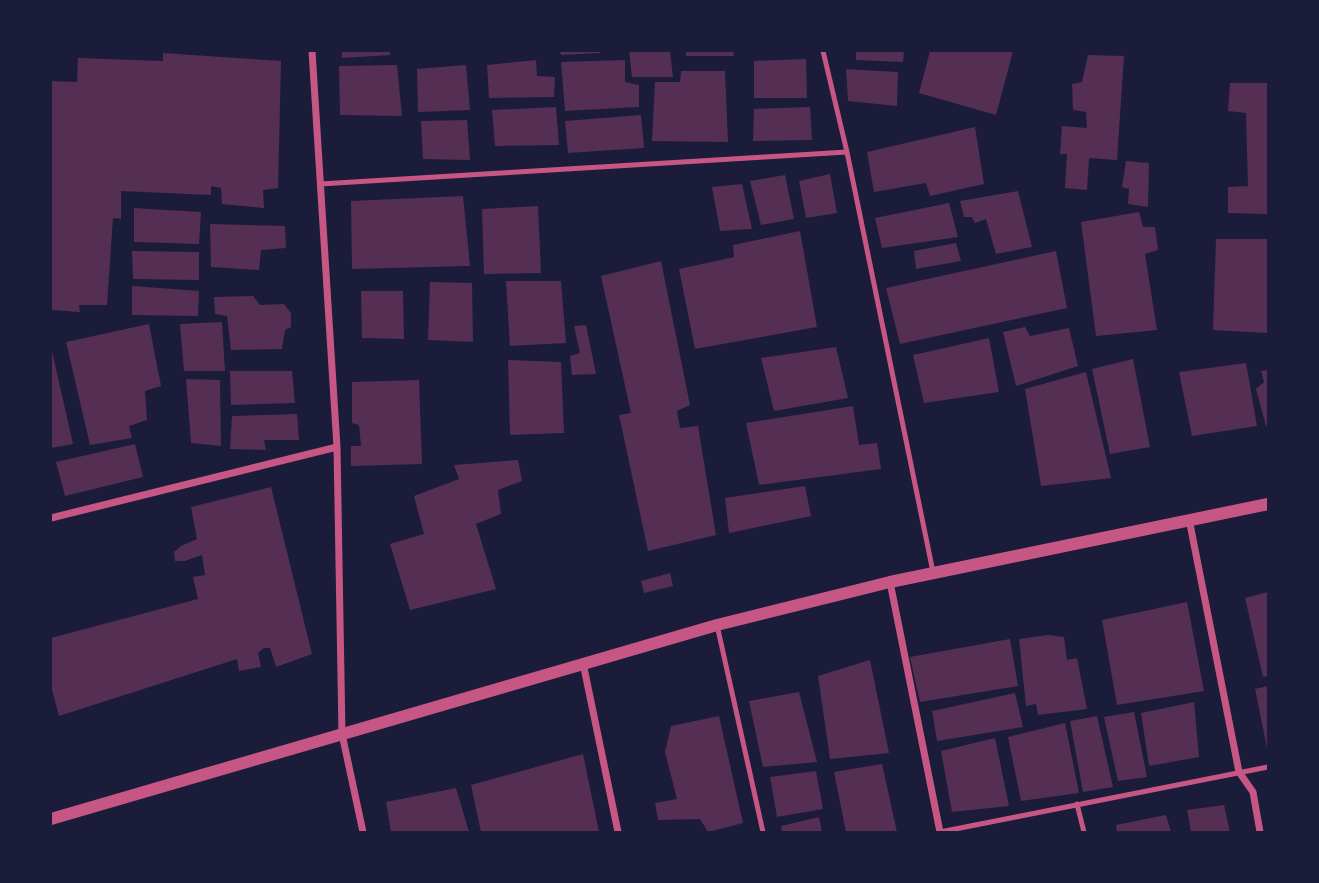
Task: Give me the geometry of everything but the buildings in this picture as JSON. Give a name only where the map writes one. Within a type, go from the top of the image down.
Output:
[{"type":"street","points":[[312,51],[337,447],[342,734],[363,832]]},
{"type":"street","points":[[51,518],[337,447]]},
{"type":"street","points":[[51,819],[717,625],[890,582],[1268,504]]},
{"type":"street","points":[[1189,519],[1240,772],[1253,792],[1260,832]]},
{"type":"street","points":[[890,582],[940,832]]},
{"type":"street","points":[[583,663],[618,832]]},
{"type":"lane","points":[[823,51],[847,152],[933,573]]},
{"type":"lane","points":[[320,184],[847,152]]},
{"type":"lane","points":[[717,625],[764,832]]},
{"type":"lane","points":[[940,832],[1268,767]]},
{"type":"lane","points":[[1077,804],[1084,832]]}]
